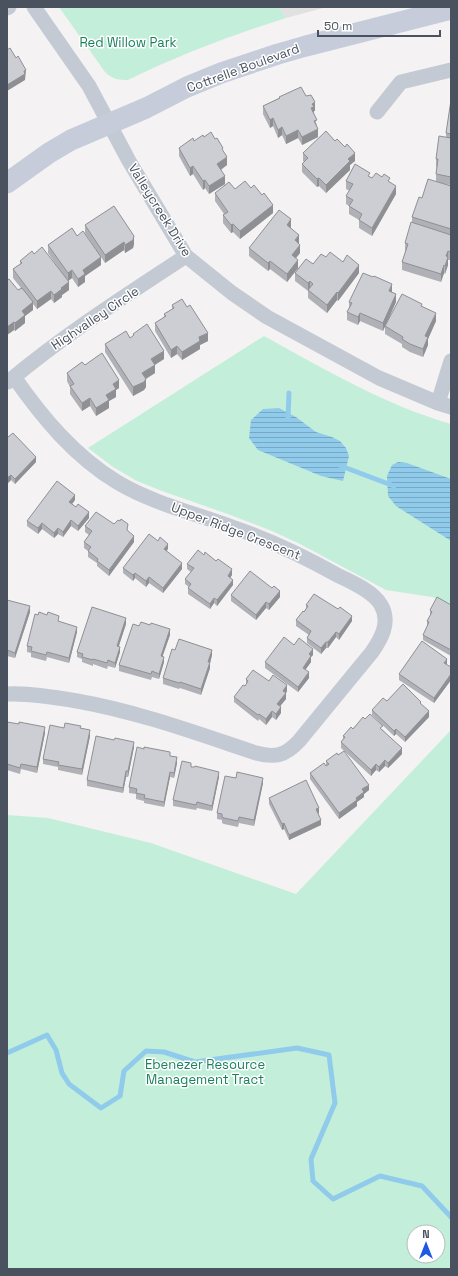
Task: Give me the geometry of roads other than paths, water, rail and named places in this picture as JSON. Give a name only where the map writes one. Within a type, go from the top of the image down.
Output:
[{"type":"main road","name":"Cottrelle Boulevard","points":[[7,183],[49,153],[71,140],[146,108],[187,87],[250,63],[306,46],[451,9]]},
{"type":"street","name":"Valleycreek Drive","points":[[34,7],[89,86],[129,161],[186,256],[232,293],[267,317],[379,378],[444,405]]},
{"type":"street","points":[[377,112],[401,82],[451,70]]},
{"type":"street","name":"Highvalley Circle","points":[[11,380],[76,328],[186,256]]},
{"type":"street","points":[[444,405],[451,361]]},
{"type":"street","name":"Upper Ridge Crescent","points":[[7,694],[56,697],[96,704],[137,714],[256,753],[268,756],[281,755],[292,750],[304,736],[372,652],[380,640],[385,628],[385,615],[381,604],[370,593],[353,583],[285,548],[161,502],[118,483],[83,458],[11,380]]},
{"type":"water","points":[[279,408],[296,417],[316,432],[340,441],[346,448],[349,456],[343,481],[321,476],[258,450],[249,438],[251,420],[263,409]]},
{"type":"water","points":[[398,462],[407,463],[451,479],[451,541],[396,506],[388,496],[387,476],[392,465]]},
{"type":"waterway","points":[[288,418],[289,393]]},
{"type":"waterway","points":[[341,466],[394,486]]},
{"type":"waterway","points":[[7,1053],[47,1035],[56,1050],[62,1073],[69,1084],[101,1108],[120,1096],[124,1071],[146,1051],[164,1052],[195,1062],[297,1048],[329,1055],[335,1103],[311,1159],[313,1181],[333,1199],[380,1176],[422,1186],[451,1217]]},
{"type":"park label","name":"Red Willow Park","points":[[128,42]]},
{"type":"park label","name":"Ebenezer Resource Management Tract","points":[[205,1072]]}]
